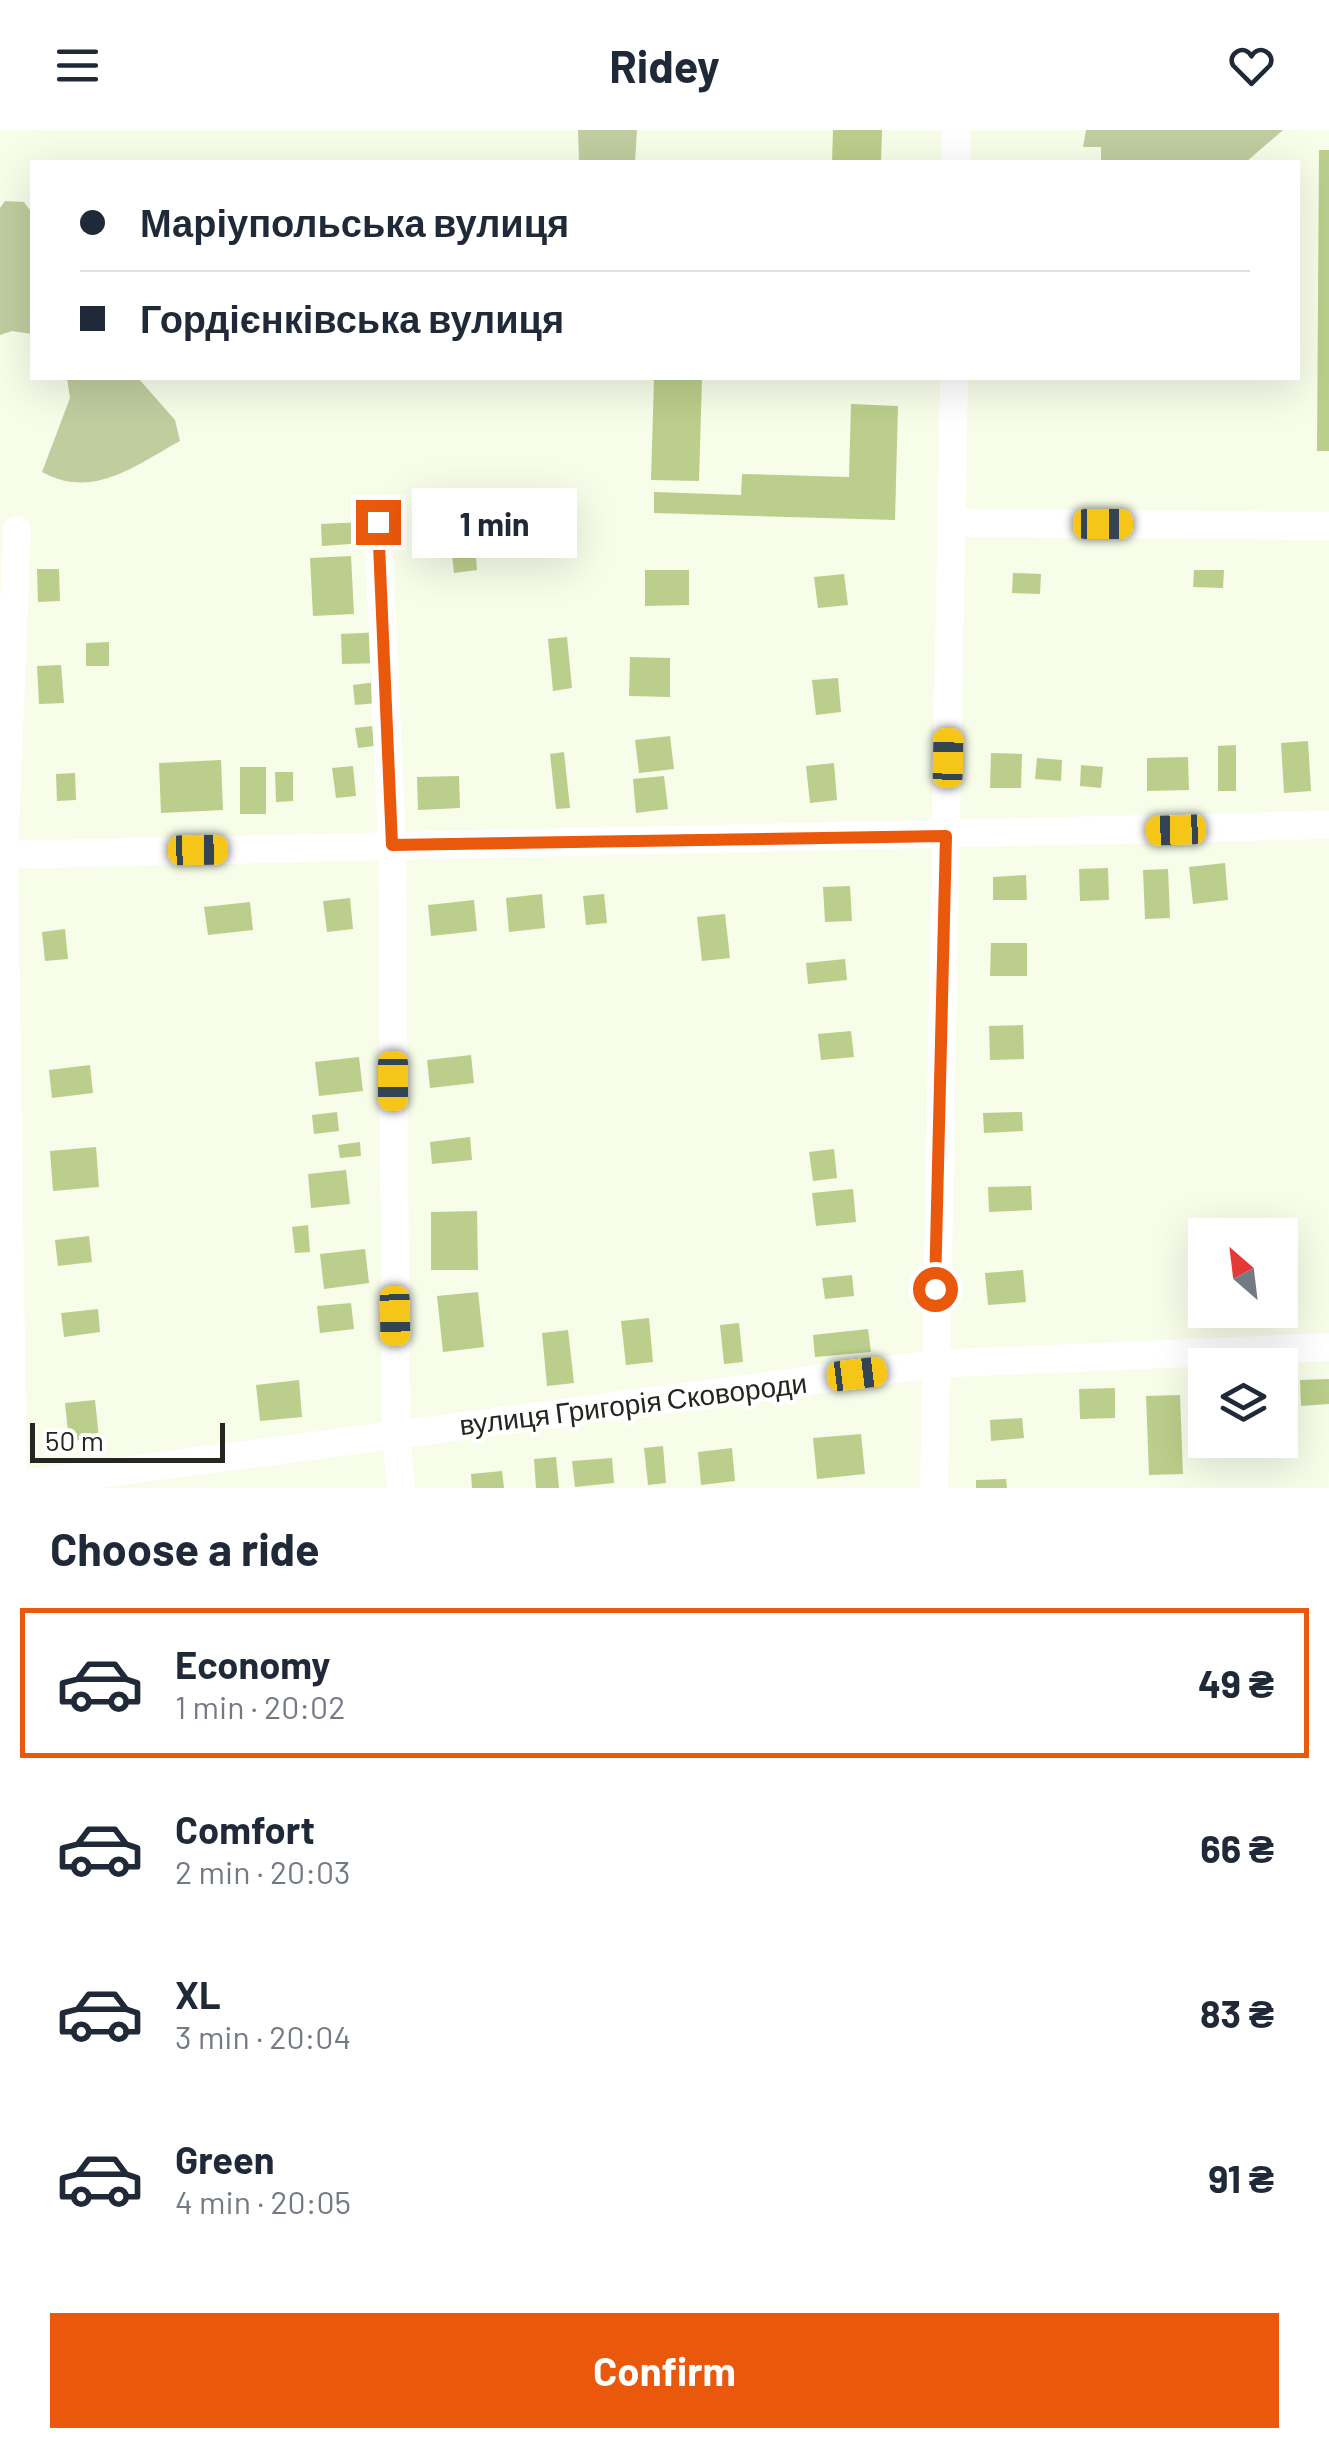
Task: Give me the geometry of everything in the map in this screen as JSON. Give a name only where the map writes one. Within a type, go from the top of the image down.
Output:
[{"type":"street","points":[[956,130],[956,160]]},
{"type":"street","points":[[934,1488],[954,380]]},
{"type":"street","points":[[378,522],[392,845],[396,1434],[402,1488]]},
{"type":"street","points":[[953,523],[1329,526]]},
{"type":"street","points":[[9,1487],[2,855],[17,530]]},
{"type":"street","points":[[2,855],[1329,825]]},
{"type":"street","name":"вулиця Григорія Сковороди","points":[[9,1487],[934,1364],[1329,1347]]},
{"type":"green space","points":[[578,130],[637,130],[635,160],[579,160]]},
{"type":"green space","points":[[1086,130],[1283,130],[1248,160],[1101,160],[1101,147],[1083,147]]},
{"type":"green space","points":[[5,201],[24,202],[30,210],[30,334],[12,331],[0,335],[0,208]]},
{"type":"green space","points":[[67,380],[140,380],[175,420],[180,441],[113,476],[96,481],[61,480],[42,472],[70,398]]},
{"type":"building","points":[[833,130],[882,130],[881,160],[832,160]]},
{"type":"building","points":[[1319,150],[1329,150],[1329,451],[1317,451]]},
{"type":"building","points":[[654,380],[702,380],[699,481],[651,480]]},
{"type":"building","points":[[851,404],[898,406],[895,520],[654,513],[654,492],[741,495],[742,474],[849,477]]},
{"type":"building","points":[[363,522],[364,543],[322,546],[321,524]]},
{"type":"building","points":[[475,544],[477,570],[454,573],[451,547]]},
{"type":"building","points":[[351,556],[354,614],[313,616],[310,558]]},
{"type":"building","points":[[37,569],[59,569],[60,601],[38,602]]},
{"type":"building","points":[[645,570],[689,570],[689,605],[645,606]]},
{"type":"building","points":[[1194,570],[1224,570],[1223,588],[1193,587]]},
{"type":"building","points":[[1013,573],[1041,574],[1040,594],[1012,593]]},
{"type":"building","points":[[844,574],[848,605],[818,608],[814,577]]},
{"type":"building","points":[[382,632],[383,663],[342,664],[341,634]]},
{"type":"building","points":[[567,637],[572,688],[553,691],[548,639]]},
{"type":"building","points":[[109,642],[109,666],[86,666],[86,643]]},
{"type":"building","points":[[630,657],[670,658],[670,697],[629,696]]},
{"type":"building","points":[[61,665],[64,703],[39,704],[37,666]]},
{"type":"building","points":[[838,678],[841,712],[816,715],[812,680]]},
{"type":"building","points":[[376,682],[378,703],[355,705],[353,685]]},
{"type":"building","points":[[372,726],[374,746],[358,748],[355,728]]},
{"type":"building","points":[[670,736],[674,769],[639,773],[635,740]]},
{"type":"building","points":[[1308,741],[1311,791],[1284,793],[1281,743]]},
{"type":"building","points":[[1236,745],[1236,791],[1218,791],[1218,746]]},
{"type":"building","points":[[564,752],[570,808],[556,809],[550,754]]},
{"type":"building","points":[[991,753],[1022,754],[1021,788],[990,788]]},
{"type":"building","points":[[1188,757],[1189,790],[1147,791],[1147,758]]},
{"type":"building","points":[[1037,758],[1062,760],[1061,781],[1035,779]]},
{"type":"building","points":[[221,760],[223,810],[161,813],[159,763]]},
{"type":"building","points":[[834,763],[837,800],[810,803],[806,766]]},
{"type":"building","points":[[1081,765],[1103,767],[1101,788],[1080,786]]},
{"type":"building","points":[[353,766],[356,796],[336,798],[332,768]]},
{"type":"building","points":[[240,767],[266,767],[266,814],[240,814]]},
{"type":"building","points":[[275,772],[293,772],[293,801],[276,802]]},
{"type":"building","points":[[75,773],[76,800],[57,801],[56,774]]},
{"type":"building","points":[[459,776],[460,808],[418,810],[417,777]]},
{"type":"building","points":[[664,776],[668,809],[636,813],[633,779]]},
{"type":"building","points":[[1225,863],[1228,900],[1193,904],[1189,867]]},
{"type":"building","points":[[1108,868],[1109,900],[1080,901],[1079,869]]},
{"type":"building","points":[[1168,869],[1170,918],[1145,919],[1143,870]]},
{"type":"building","points":[[1026,875],[1027,900],[993,900],[993,877]]},
{"type":"building","points":[[850,886],[852,921],[825,922],[823,887]]},
{"type":"building","points":[[542,894],[545,928],[509,932],[506,898]]},
{"type":"building","points":[[604,894],[607,923],[586,925],[583,896]]},
{"type":"building","points":[[350,898],[353,929],[327,932],[323,901]]},
{"type":"building","points":[[474,900],[477,931],[431,936],[428,905]]},
{"type":"building","points":[[250,902],[253,930],[208,935],[204,907]]},
{"type":"building","points":[[725,914],[730,958],[702,961],[697,917]]},
{"type":"building","points":[[65,929],[68,959],[45,961],[42,932]]},
{"type":"building","points":[[991,943],[1027,943],[1027,976],[990,976]]},
{"type":"building","points":[[845,959],[847,980],[808,984],[806,963]]},
{"type":"building","points":[[1023,1025],[1024,1059],[990,1060],[989,1026]]},
{"type":"building","points":[[851,1031],[854,1057],[821,1060],[818,1034]]},
{"type":"building","points":[[471,1055],[474,1083],[430,1088],[427,1060]]},
{"type":"building","points":[[359,1057],[363,1091],[319,1096],[315,1062]]},
{"type":"building","points":[[90,1065],[93,1093],[52,1098],[49,1070]]},
{"type":"building","points":[[337,1112],[339,1131],[314,1134],[312,1115]]},
{"type":"building","points":[[1022,1112],[1023,1131],[984,1133],[983,1113]]},
{"type":"building","points":[[470,1137],[472,1160],[432,1164],[430,1142]]},
{"type":"building","points":[[360,1142],[361,1156],[340,1158],[338,1145]]},
{"type":"building","points":[[96,1147],[99,1187],[53,1191],[50,1151]]},
{"type":"building","points":[[834,1149],[837,1178],[813,1181],[809,1152]]},
{"type":"building","points":[[346,1170],[350,1204],[311,1208],[308,1174]]},
{"type":"building","points":[[1031,1186],[1032,1210],[989,1212],[988,1187]]},
{"type":"building","points":[[853,1189],[856,1222],[816,1226],[812,1193]]},
{"type":"building","points":[[477,1211],[478,1270],[431,1270],[431,1212]]},
{"type":"building","points":[[308,1225],[310,1252],[295,1253],[292,1227]]},
{"type":"building","points":[[89,1236],[92,1262],[58,1266],[55,1240]]},
{"type":"building","points":[[365,1249],[369,1283],[324,1289],[320,1254]]},
{"type":"building","points":[[1023,1270],[1026,1302],[988,1305],[985,1273]]},
{"type":"building","points":[[852,1275],[854,1296],[825,1299],[822,1278]]},
{"type":"building","points":[[478,1292],[484,1347],[443,1352],[437,1296]]},
{"type":"building","points":[[351,1303],[354,1329],[320,1333],[317,1306]]},
{"type":"building","points":[[98,1309],[100,1332],[64,1337],[61,1313]]},
{"type":"building","points":[[649,1318],[653,1362],[626,1365],[621,1321]]},
{"type":"building","points":[[739,1323],[743,1362],[724,1364],[720,1325]]},
{"type":"building","points":[[868,1329],[871,1352],[815,1357],[813,1335]]},
{"type":"building","points":[[568,1330],[574,1383],[547,1386],[542,1333]]},
{"type":"building","points":[[1329,1379],[1329,1404],[1301,1406],[1300,1380]]},
{"type":"building","points":[[299,1380],[302,1417],[260,1421],[256,1385]]},
{"type":"building","points":[[1115,1388],[1115,1418],[1080,1419],[1079,1389]]},
{"type":"building","points":[[1180,1395],[1183,1474],[1149,1475],[1146,1396]]},
{"type":"building","points":[[95,1400],[99,1438],[69,1441],[65,1403]]},
{"type":"building","points":[[1022,1418],[1024,1438],[991,1441],[990,1420]]},
{"type":"building","points":[[861,1434],[865,1474],[817,1479],[813,1438]]},
{"type":"building","points":[[663,1446],[666,1483],[648,1485],[644,1448]]},
{"type":"building","points":[[732,1448],[735,1481],[701,1485],[698,1452]]},
{"type":"building","points":[[556,1457],[559,1488],[536,1488],[534,1459]]},
{"type":"building","points":[[612,1458],[614,1483],[575,1487],[572,1461]]},
{"type":"building","points":[[502,1471],[504,1488],[472,1488],[471,1474]]},
{"type":"building","points":[[1006,1479],[1007,1488],[976,1488],[976,1480]]},
{"type":"route","points":[[378,522],[392,845],[946,836],[935,1289]]}]
